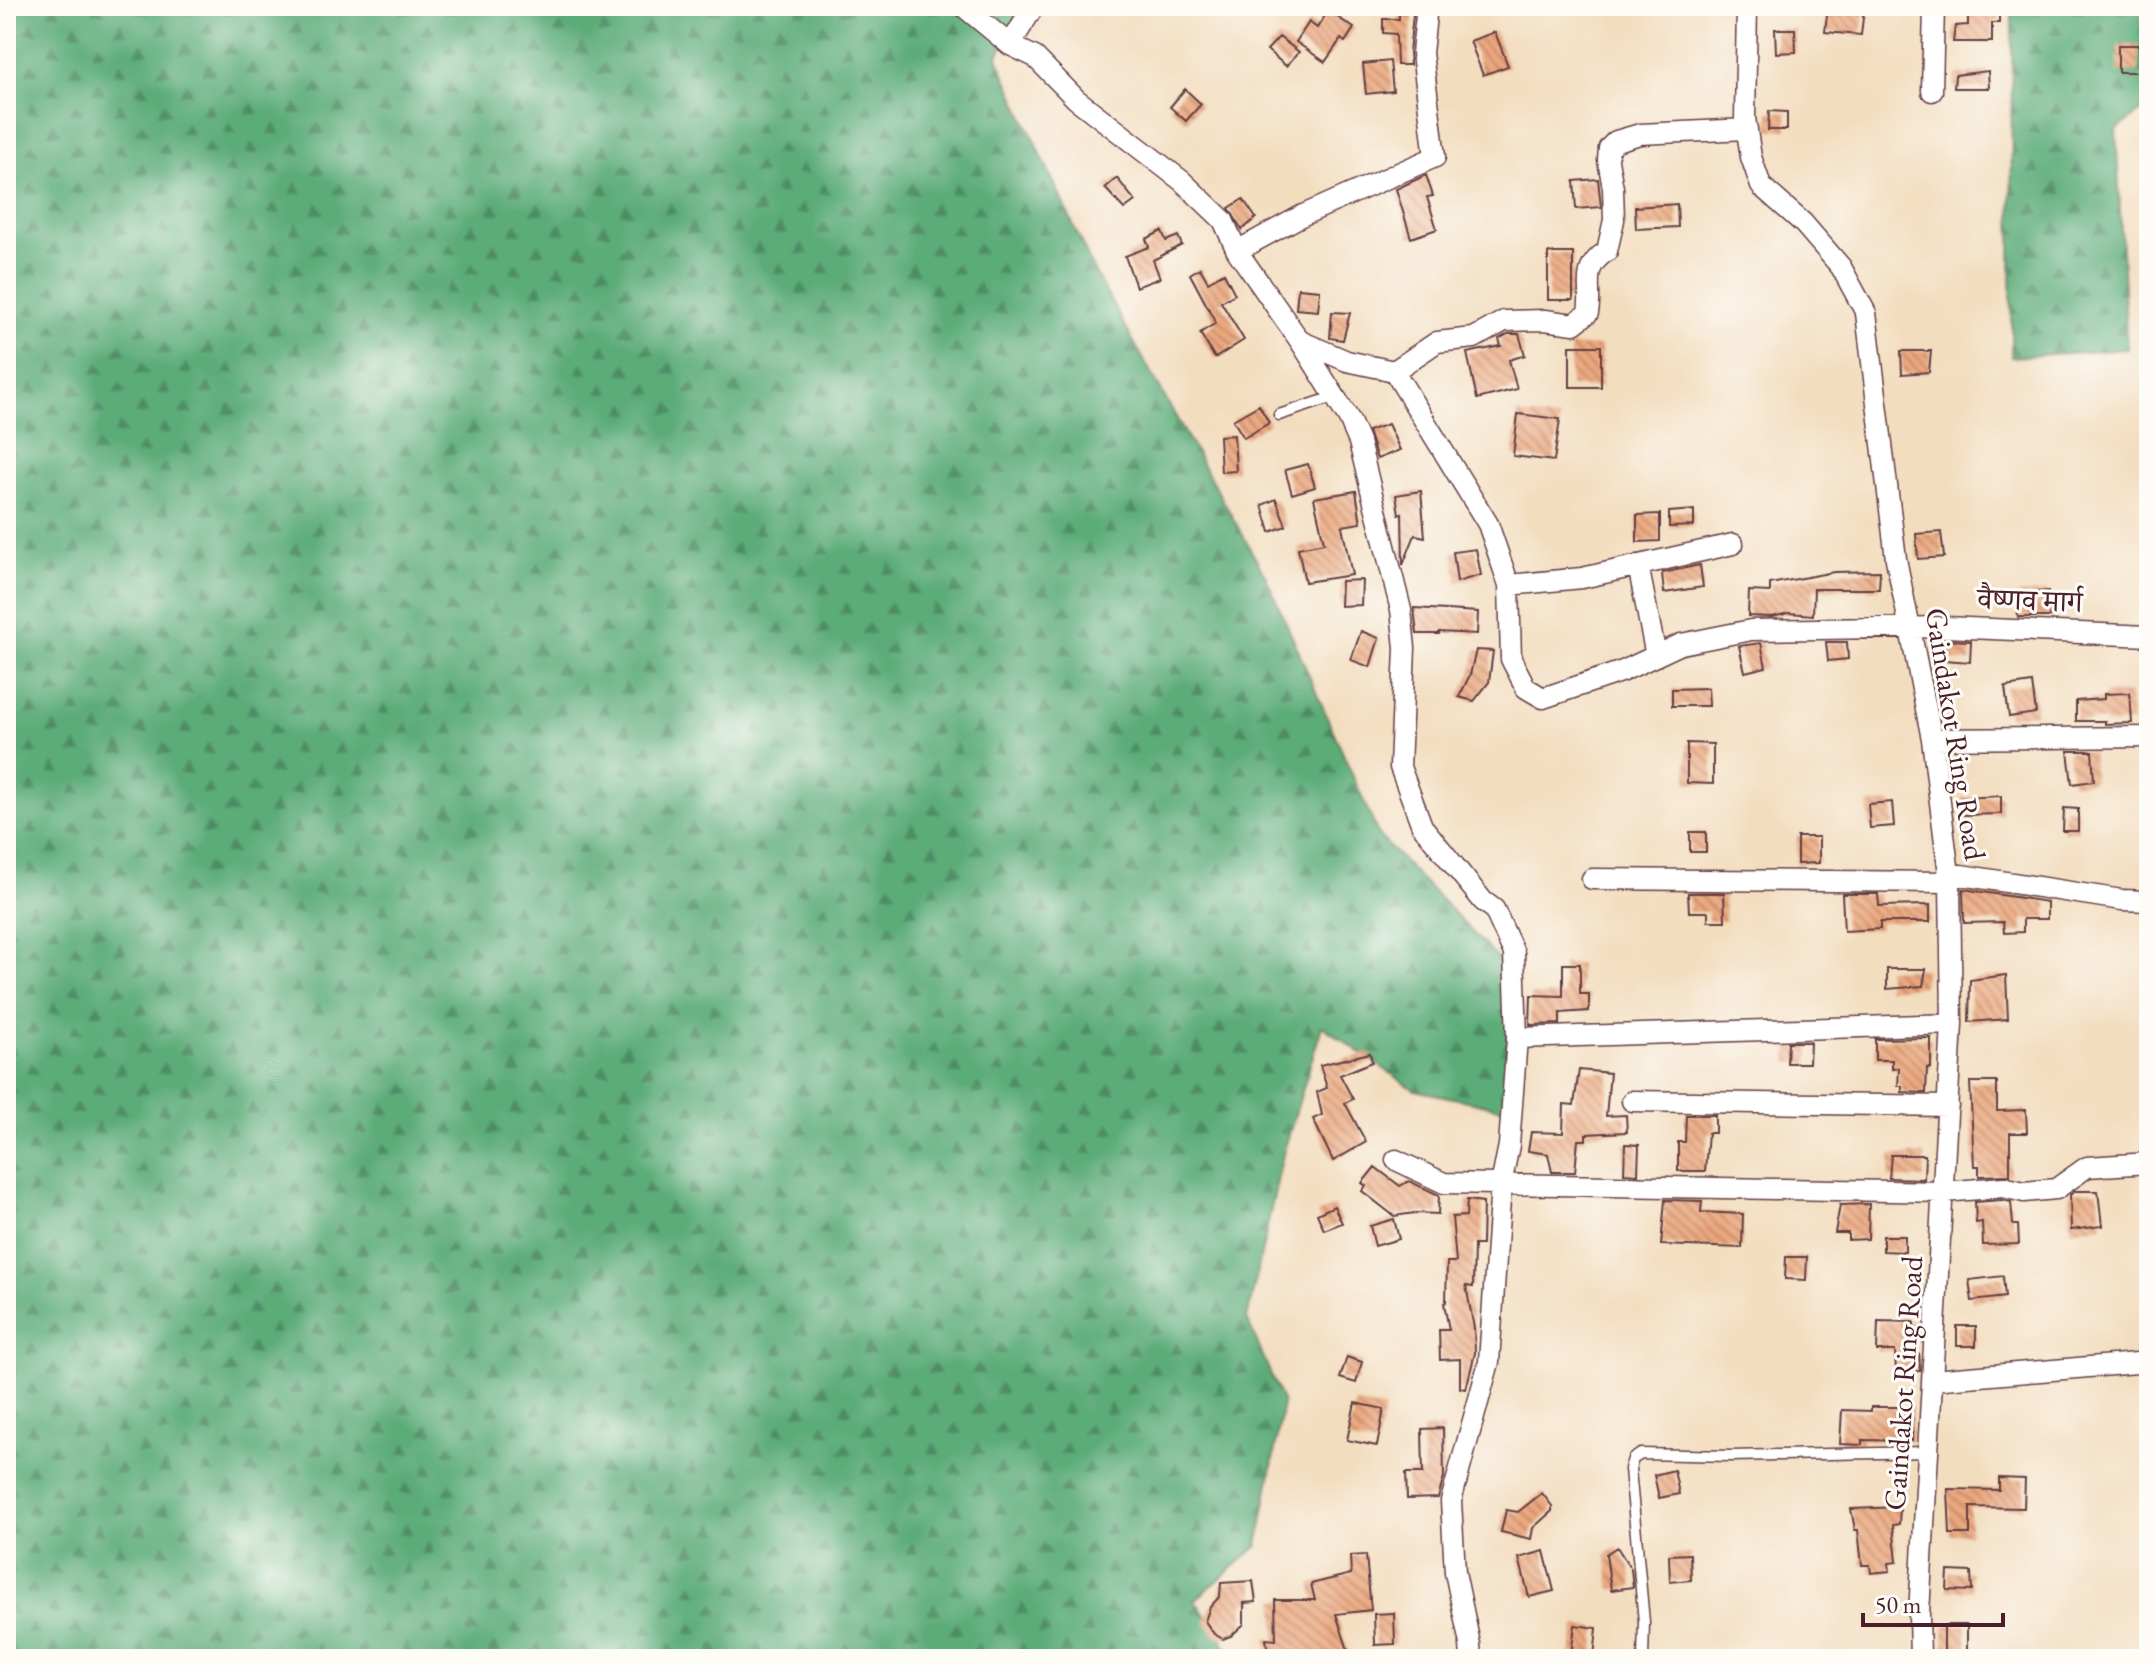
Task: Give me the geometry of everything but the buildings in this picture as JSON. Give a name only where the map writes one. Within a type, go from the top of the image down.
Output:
[{"type":"street","points":[[963,6],[1010,45],[1035,57],[1076,99],[1144,150],[1223,220],[1237,251],[1300,341],[1349,419],[1359,442],[1401,610],[1405,648],[1400,767],[1422,826],[1483,901],[1494,909],[1514,953],[1517,1038],[1509,1145],[1501,1185],[1489,1362],[1451,1501],[1455,1572],[1471,1659]]},
{"type":"street","points":[[1010,45],[1034,6]]},
{"type":"street","points":[[1237,251],[1301,216],[1435,157],[1422,53],[1427,6]]},
{"type":"street","name":"Gaindakot Ring Road","points":[[1747,6],[1747,129],[1751,157],[1761,186],[1803,223],[1841,267],[1866,313],[1896,559],[1932,739],[1949,878],[1952,1024],[1919,1614],[1920,1659]]},
{"type":"street","points":[[1932,91],[1934,6]]},
{"type":"street","points":[[1300,341],[1347,361],[1394,371],[1437,342],[1474,338],[1504,321],[1545,320],[1574,324],[1588,313],[1592,295],[1588,272],[1594,259],[1607,251],[1614,220],[1609,148],[1616,141],[1640,134],[1747,129]]},
{"type":"street","points":[[1394,371],[1488,524],[1509,585],[1582,578],[1733,544]]},
{"type":"street","points":[[1638,565],[1656,656]]},
{"type":"street","name":"वैष्णव मार्ग","points":[[1509,585],[1511,659],[1526,688],[1543,698],[1623,671],[1681,644],[1751,630],[1945,627],[2149,636]]},
{"type":"street","points":[[1932,739],[2149,737]]},
{"type":"street","points":[[1592,879],[1949,878],[2149,901]]},
{"type":"street","points":[[1517,1038],[1952,1024]]},
{"type":"street","points":[[1632,1101],[1948,1106]]},
{"type":"street","points":[[1396,1160],[1444,1183],[1944,1192],[2003,1187],[2024,1192],[2056,1189],[2087,1167],[2149,1163]]},
{"type":"street","points":[[1932,1380],[2149,1362]]},
{"type":"lane","points":[[1279,415],[1334,397]]},
{"type":"lane","points":[[1643,1659],[1644,1622],[1630,1469],[1633,1459],[1641,1454],[1731,1456],[1928,1452]]},
{"type":"green space","points":[[6,6],[1021,6],[997,58],[1096,275],[1266,577],[1379,836],[1507,968],[1510,1110],[1415,1090],[1322,1026],[1283,1154],[1247,1319],[1283,1403],[1258,1546],[1195,1600],[1235,1659],[6,1659]]},
{"type":"green space","points":[[2012,6],[2140,6],[2148,106],[2116,130],[2127,349],[2011,357]]}]
